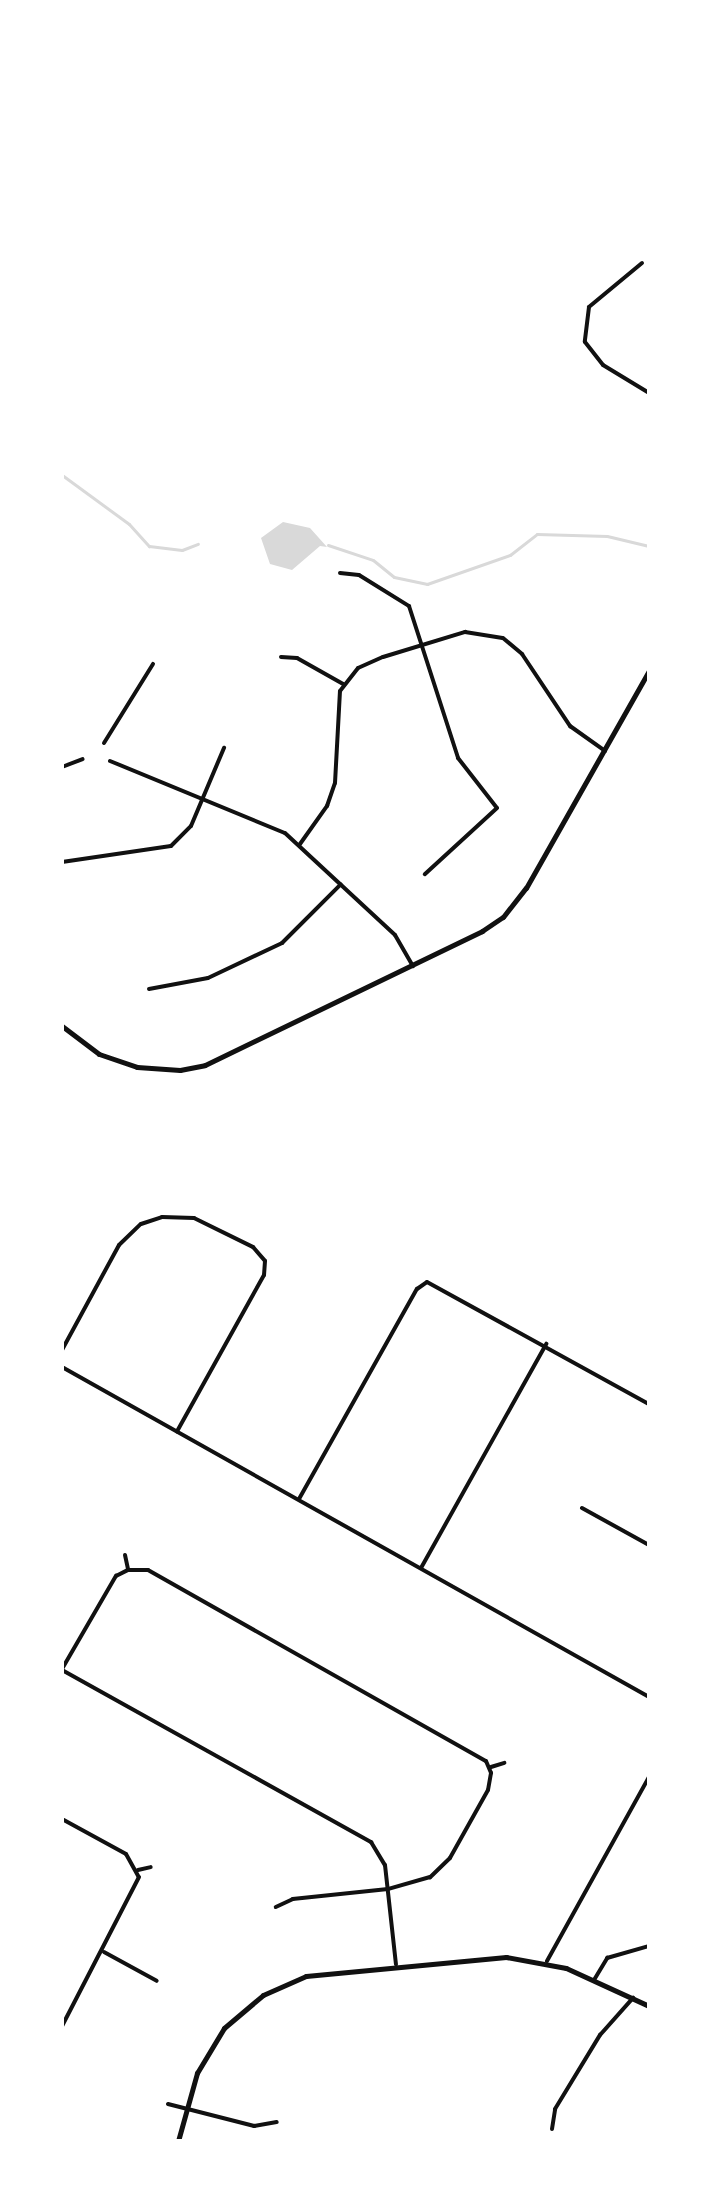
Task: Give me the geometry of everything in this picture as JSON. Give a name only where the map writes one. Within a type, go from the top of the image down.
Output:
[{"type":"street","points":[[642,263],[589,307],[585,342],[603,365],[649,393]]},
{"type":"street","points":[[340,573],[359,575],[405,601],[458,758],[497,808],[425,874]]},
{"type":"street","points":[[300,844],[321,817],[335,783],[335,715],[343,684],[365,664],[465,632],[503,638],[522,654],[570,726],[605,751]]},
{"type":"street","points":[[281,657],[297,658],[343,684]]},
{"type":"street","points":[[104,743],[153,664]]},
{"type":"street","points":[[62,1026],[117,1061],[180,1070],[223,1058],[413,966],[503,917],[526,888],[649,671]]},
{"type":"street","points":[[62,862],[171,846],[191,826],[224,748]]},
{"type":"street","points":[[62,767],[83,759]]},
{"type":"street","points":[[110,761],[204,797],[300,844],[395,935],[413,966]]},
{"type":"street","points":[[149,989],[208,978],[282,943],[341,884]]},
{"type":"street","points":[[62,1350],[119,1245],[141,1224],[162,1217],[194,1218],[253,1247],[262,1255],[266,1271],[177,1431]]},
{"type":"street","points":[[299,1499],[422,1285],[434,1283],[649,1404]]},
{"type":"street","points":[[421,1568],[546,1344]]},
{"type":"street","points":[[62,1367],[649,1697]]},
{"type":"street","points":[[582,1508],[649,1545]]},
{"type":"street","points":[[125,1555],[128,1570]]},
{"type":"street","points":[[396,1964],[383,1857],[371,1842],[62,1669],[109,1586],[128,1570],[156,1573],[469,1747],[490,1767]]},
{"type":"street","points":[[490,1767],[504,1763]]},
{"type":"street","points":[[276,1907],[293,1899],[388,1889],[423,1881],[444,1865],[488,1790],[490,1767]]},
{"type":"street","points":[[547,1961],[649,1777]]},
{"type":"street","points":[[62,1819],[126,1854],[138,1870],[137,1889],[62,2026]]},
{"type":"street","points":[[138,1870],[151,1867]]},
{"type":"street","points":[[594,1980],[607,1958],[649,1946]]},
{"type":"street","points":[[104,1952],[157,1981]]},
{"type":"street","points":[[178,2141],[186,2109],[214,2042],[251,2002],[306,1976],[396,1964],[490,1957],[547,1961],[649,2006]]},
{"type":"street","points":[[552,2129],[555,2109],[600,2035],[634,1998]]},
{"type":"street","points":[[168,2104],[254,2126],[277,2122]]},
{"type":"shaded area","points":[[283,522],[310,528],[327,547],[320,546],[292,570],[270,564],[261,538]]},
{"type":"waterway","points":[[62,475],[129,524],[149,546],[182,550],[198,544]]},
{"type":"waterway","points":[[328,545],[373,560],[394,577],[427,584],[510,555],[537,534],[607,536],[649,546]]}]
